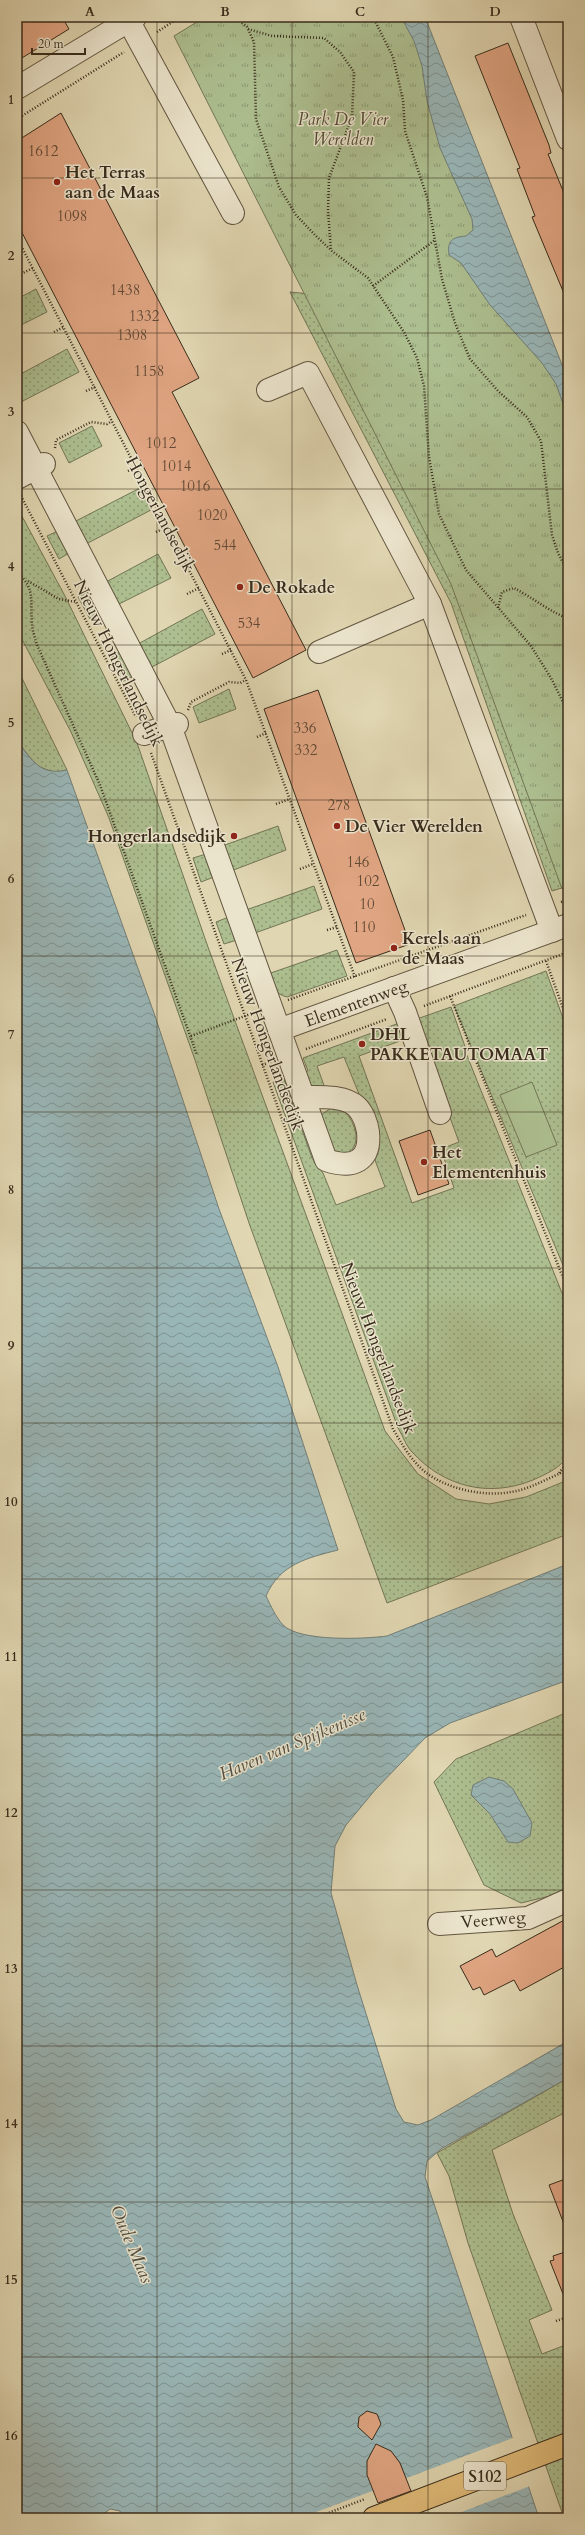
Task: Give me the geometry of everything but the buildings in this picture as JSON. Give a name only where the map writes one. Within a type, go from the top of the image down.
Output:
[{"type":"main road","name":"S102","points":[[374,2518],[568,2444]]},
{"type":"street","points":[[521,17],[568,140]]},
{"type":"street","points":[[17,88],[131,19],[141,42],[233,213]]},
{"type":"street","points":[[268,390],[308,373],[430,604],[543,909],[560,928]]},
{"type":"street","points":[[17,432],[45,462],[178,722],[270,1007],[303,1098]]},
{"type":"street","points":[[17,478],[45,462]]},
{"type":"street","points":[[320,652],[430,604]]},
{"type":"street","points":[[144,734],[178,722]]},
{"type":"street","name":"Elementenweg","points":[[279,1030],[560,928]]},
{"type":"street","points":[[394,988],[405,1012],[440,1113]]},
{"type":"street","name":"Veerweg","points":[[439,1924],[528,1918],[568,1900]]},
{"type":"path","points":[[17,119],[180,17]]},
{"type":"path","points":[[235,17],[248,29],[254,42],[256,119],[279,187],[296,215],[332,251],[368,278],[404,332],[418,358],[424,386],[429,457],[439,514],[466,570],[531,646],[551,678],[568,712]]},
{"type":"path","points":[[373,17],[392,57],[403,100],[404,131],[427,197],[442,279],[455,324],[470,359],[498,391],[527,417],[541,441],[552,535],[558,553],[568,572]]},
{"type":"path","points":[[248,29],[272,36],[324,38],[340,52],[354,72],[352,117],[329,178],[328,211],[332,251]]},
{"type":"path","name":"Hongerlandsedijk","points":[[17,238],[246,680],[355,977]]},
{"type":"path","points":[[373,286],[435,240]]},
{"type":"path","points":[[21,274],[33,268]]},
{"type":"path","points":[[54,332],[64,328]]},
{"type":"path","points":[[86,391],[95,387]]},
{"type":"path","points":[[45,462],[56,440],[91,422],[106,424],[112,421]]},
{"type":"path","points":[[128,471],[136,467]]},
{"type":"path","name":"Nieuw Hongerlandsedijk","points":[[17,488],[144,734],[393,1429],[406,1452],[425,1472],[458,1489],[475,1492],[510,1492],[568,1470]]},
{"type":"path","points":[[156,532],[167,527]]},
{"type":"path","points":[[17,572],[27,581],[59,599],[76,602]]},
{"type":"path","points":[[27,581],[32,598],[32,624],[37,644],[100,786],[197,1055]]},
{"type":"path","points":[[187,594],[199,588]]},
{"type":"path","points":[[498,608],[502,592],[514,588],[545,605],[559,616],[568,618]]},
{"type":"path","points":[[222,654],[231,650]]},
{"type":"path","points":[[178,722],[191,702],[229,682],[240,683],[246,680]]},
{"type":"path","points":[[257,737],[266,733]]},
{"type":"path","points":[[568,781],[564,800],[564,825],[568,840]]},
{"type":"path","points":[[276,804],[290,799]]},
{"type":"path","points":[[300,869],[313,864]]},
{"type":"path","points":[[190,1036],[568,900]]},
{"type":"path","points":[[327,930],[337,927]]},
{"type":"path","points":[[546,961],[568,1022]]},
{"type":"path","points":[[450,996],[568,1290]]},
{"type":"path","points":[[558,1474],[568,1462]]},
{"type":"path","points":[[556,2321],[568,2317]]},
{"type":"path","points":[[315,2518],[372,2496]]},
{"type":"green space","name":"Park De Vier Werelden","points":[[205,17],[415,17],[568,393],[568,887],[562,889],[451,584],[174,36]]},
{"type":"green space","points":[[36,289],[47,312],[17,327],[17,299]]},
{"type":"green space","points":[[345,289],[568,886],[552,891],[451,603],[290,292],[331,296]]},
{"type":"green space","points":[[67,349],[79,372],[17,404],[17,376]]},
{"type":"green space","points":[[92,426],[102,446],[69,463],[59,443]]},
{"type":"green space","points":[[140,488],[151,510],[86,544],[74,522]]},
{"type":"green space","points":[[17,507],[65,596],[137,743],[208,947],[385,1431],[418,1474],[456,1499],[489,1504],[526,1497],[568,1480],[568,1534],[387,1603],[249,1223],[195,1060],[109,818],[71,732],[17,630]]},
{"type":"green space","points":[[60,530],[71,552],[59,559],[47,536]]},
{"type":"green space","points":[[158,554],[171,578],[117,605],[106,582]]},
{"type":"green space","points":[[90,590],[102,613],[90,619],[78,597]]},
{"type":"green space","points":[[202,609],[215,634],[150,668],[138,644]]},
{"type":"green space","points":[[121,651],[133,676],[122,682],[110,658]]},
{"type":"green space","points":[[17,668],[67,770],[54,773],[36,765],[17,741]]},
{"type":"green space","points":[[229,689],[236,709],[199,723],[193,707]]},
{"type":"green space","points":[[278,826],[286,850],[231,871],[222,846]]},
{"type":"green space","points":[[206,854],[214,877],[201,882],[193,858]]},
{"type":"green space","points":[[314,886],[322,909],[255,933],[246,910]]},
{"type":"green space","points":[[229,917],[237,940],[224,944],[216,922]]},
{"type":"green space","points":[[337,950],[347,976],[287,997],[279,994],[274,988],[268,974]]},
{"type":"green space","points":[[546,971],[568,1032],[568,1277],[454,1006]]},
{"type":"green space","points":[[451,1007],[467,1052],[466,1053],[568,1308],[568,1456],[556,1468],[543,1476],[516,1485],[500,1488],[468,1486],[438,1474],[412,1452],[406,1444],[398,1428],[273,1082],[284,1079],[312,1158],[323,1173],[336,1205],[385,1187],[375,1160],[379,1149],[378,1141],[344,1057],[317,1066],[325,1088],[312,1087],[303,1073],[308,1071],[303,1058],[402,1022],[408,1038],[359,1056],[412,1203],[454,1188],[441,1149],[459,1142],[414,1020]]},
{"type":"green space","points":[[532,1082],[557,1145],[526,1157],[500,1095]]},
{"type":"green space","points":[[334,1106],[342,1108],[350,1119],[355,1131],[355,1144],[347,1154],[332,1152],[321,1115]]},
{"type":"green space","points":[[568,1712],[568,1888],[550,1896],[521,1903],[484,1885],[434,1782],[456,1759]]},
{"type":"green space","points":[[568,2078],[568,2111],[492,2150],[513,2214],[552,2310],[529,2320],[542,2354],[568,2344],[568,2518],[564,2518],[468,2243],[449,2176],[437,2153]]},
{"type":"water","points":[[401,17],[425,17],[568,380],[568,418],[556,384],[542,363],[490,305],[461,263],[449,255],[450,243],[457,237],[466,236],[473,230],[472,219],[440,148],[427,101],[422,66],[414,41]]},
{"type":"water","points":[[17,741],[32,760],[43,768],[50,771],[67,770],[155,1016],[219,1209],[278,1367],[338,1550],[305,1560],[287,1569],[279,1576],[266,1596],[273,1611],[283,1625],[291,1630],[303,1634],[333,1638],[387,1636],[568,1564],[568,1680],[450,1723],[425,1738],[375,1790],[346,1825],[335,1846],[331,1893],[357,1985],[396,2109],[404,2122],[418,2125],[431,2120],[568,2041],[568,2078],[441,2149],[427,2161],[425,2177],[539,2518],[420,2518],[400,2463],[391,2451],[367,2461],[384,2518],[123,2518],[120,2511],[110,2509],[102,2515],[102,2518],[17,2518]],"holes":[[[367,2411],[376,2432],[366,2434],[358,2427],[359,2417]]]},
{"type":"water","points":[[489,1777],[504,1781],[513,1789],[532,1823],[530,1836],[518,1843],[508,1842],[490,1814],[471,1795],[473,1785]]},
{"type":"pier","points":[[515,2437],[530,2486],[446,2518],[418,2518],[404,2479]]},
{"type":"pier","points":[[375,2490],[386,2518],[300,2518]]},
{"type":"place","name":"Het Terras aan de Maas","points":[[57,182]]},
{"type":"place","name":"De Rokade","points":[[240,587]]},
{"type":"place","name":"De Vier Werelden","points":[[337,826]]},
{"type":"place","name":"Hongerlandsedijk","points":[[234,836]]},
{"type":"place","name":"Kerels aan de Maas","points":[[394,948]]},
{"type":"place","name":"DHL PAKKETAUTOMAAT","points":[[362,1044]]},
{"type":"place","name":"Het Elementenhuis","points":[[424,1162]]},
{"type":"water label","name":"Haven van Spijkenisse","points":[[292,1744]]},
{"type":"water label","name":"Oude Maas","points":[[132,2244]]}]
